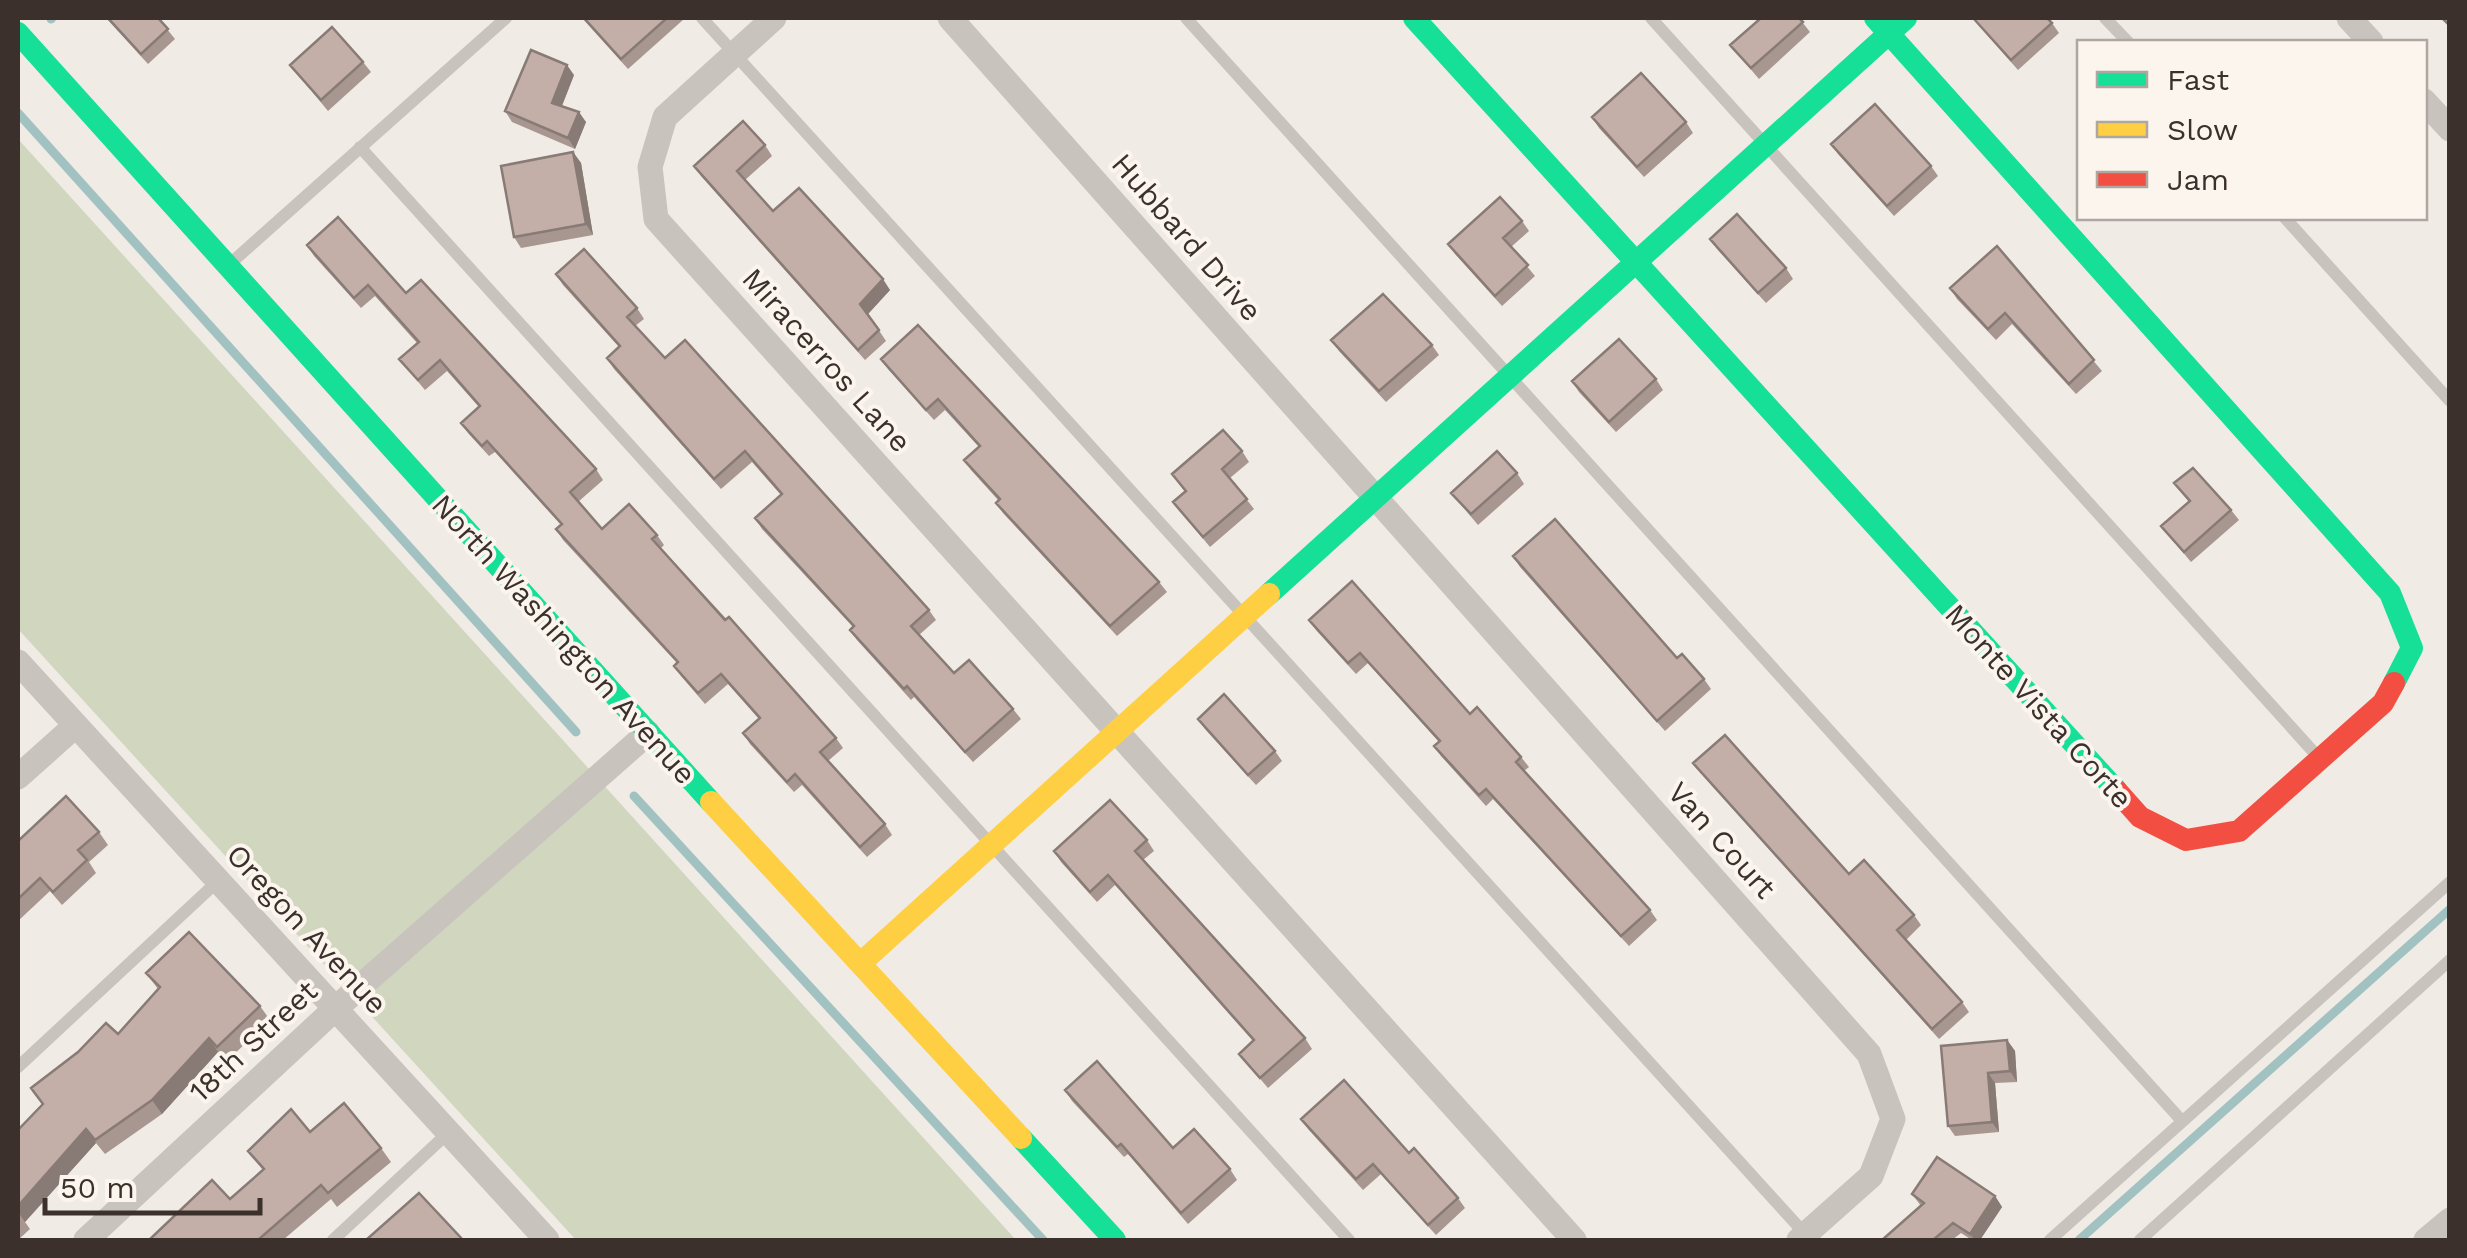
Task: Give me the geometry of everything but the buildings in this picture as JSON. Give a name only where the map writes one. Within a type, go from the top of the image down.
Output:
[{"type":"street","name":"Miracerros Lane","points":[[774,18],[665,116],[650,167],[656,218],[1116,732]]},
{"type":"street","name":"Hubbard Drive","points":[[950,18],[1375,499]]},
{"type":"street","name":"Monte Vista Corte","points":[[1414,18],[2140,817],[2186,840],[2239,831],[2382,703],[2412,648],[2390,593],[1891,23]]},
{"type":"street","points":[[2349,18],[2370,40]]},
{"type":"street","points":[[862,962],[1766,145],[1891,23]]},
{"type":"street","name":"North Washington Avenue","points":[[18,33],[648,734],[1115,1240]]},
{"type":"street","points":[[2427,105],[2450,129]]},
{"type":"street","name":"Van Court","points":[[1375,499],[1869,1054],[1894,1119],[1871,1176],[1802,1238]]},
{"type":"street","name":"Oregon Avenue","points":[[18,662],[548,1240]]},
{"type":"street","points":[[18,777],[75,726]]},
{"type":"street","points":[[1116,732],[1574,1240]]},
{"type":"street","name":"18th Street","points":[[86,1240],[336,1008],[648,734]]},
{"type":"street","points":[[2426,1240],[2450,1220]]},
{"type":"lane","points":[[228,266],[506,18]]},
{"type":"lane","points":[[702,18],[1246,616],[1802,1238]]},
{"type":"lane","points":[[1186,18],[2182,1121]]},
{"type":"lane","points":[[1651,18],[2319,758]]},
{"type":"lane","points":[[2105,18],[2126,40]]},
{"type":"lane","points":[[360,148],[1349,1240]]},
{"type":"lane","points":[[2287,220],[2450,400]]},
{"type":"lane","points":[[18,1067],[218,881]]},
{"type":"lane","points":[[2050,1240],[2450,882]]},
{"type":"lane","points":[[2140,1240],[2450,960]]},
{"type":"lane","points":[[332,1240],[449,1132]]},
{"type":"green space","points":[[18,139],[1016,1240],[576,1240],[18,629]]},
{"type":"waterway","points":[[18,113],[576,732]]},
{"type":"waterway","points":[[634,796],[1043,1240]]},
{"type":"waterway","points":[[2079,1240],[2450,909]]},
{"type":"traffic: fast","points":[[1414,18],[2116,790]]},
{"type":"traffic: fast","points":[[1875,18],[2390,593],[2412,648],[2394,683]]},
{"type":"traffic: fast","points":[[1269,594],[1906,18]]},
{"type":"traffic: fast","points":[[18,33],[711,802]]},
{"type":"traffic: fast","points":[[1021,1138],[1115,1240]]},
{"type":"traffic: slow","points":[[862,962],[1269,594]]},
{"type":"traffic: slow","points":[[711,802],[1021,1138]]},
{"type":"traffic: jam","points":[[2116,790],[2140,817],[2186,840],[2239,831],[2383,703],[2394,683]]}]
